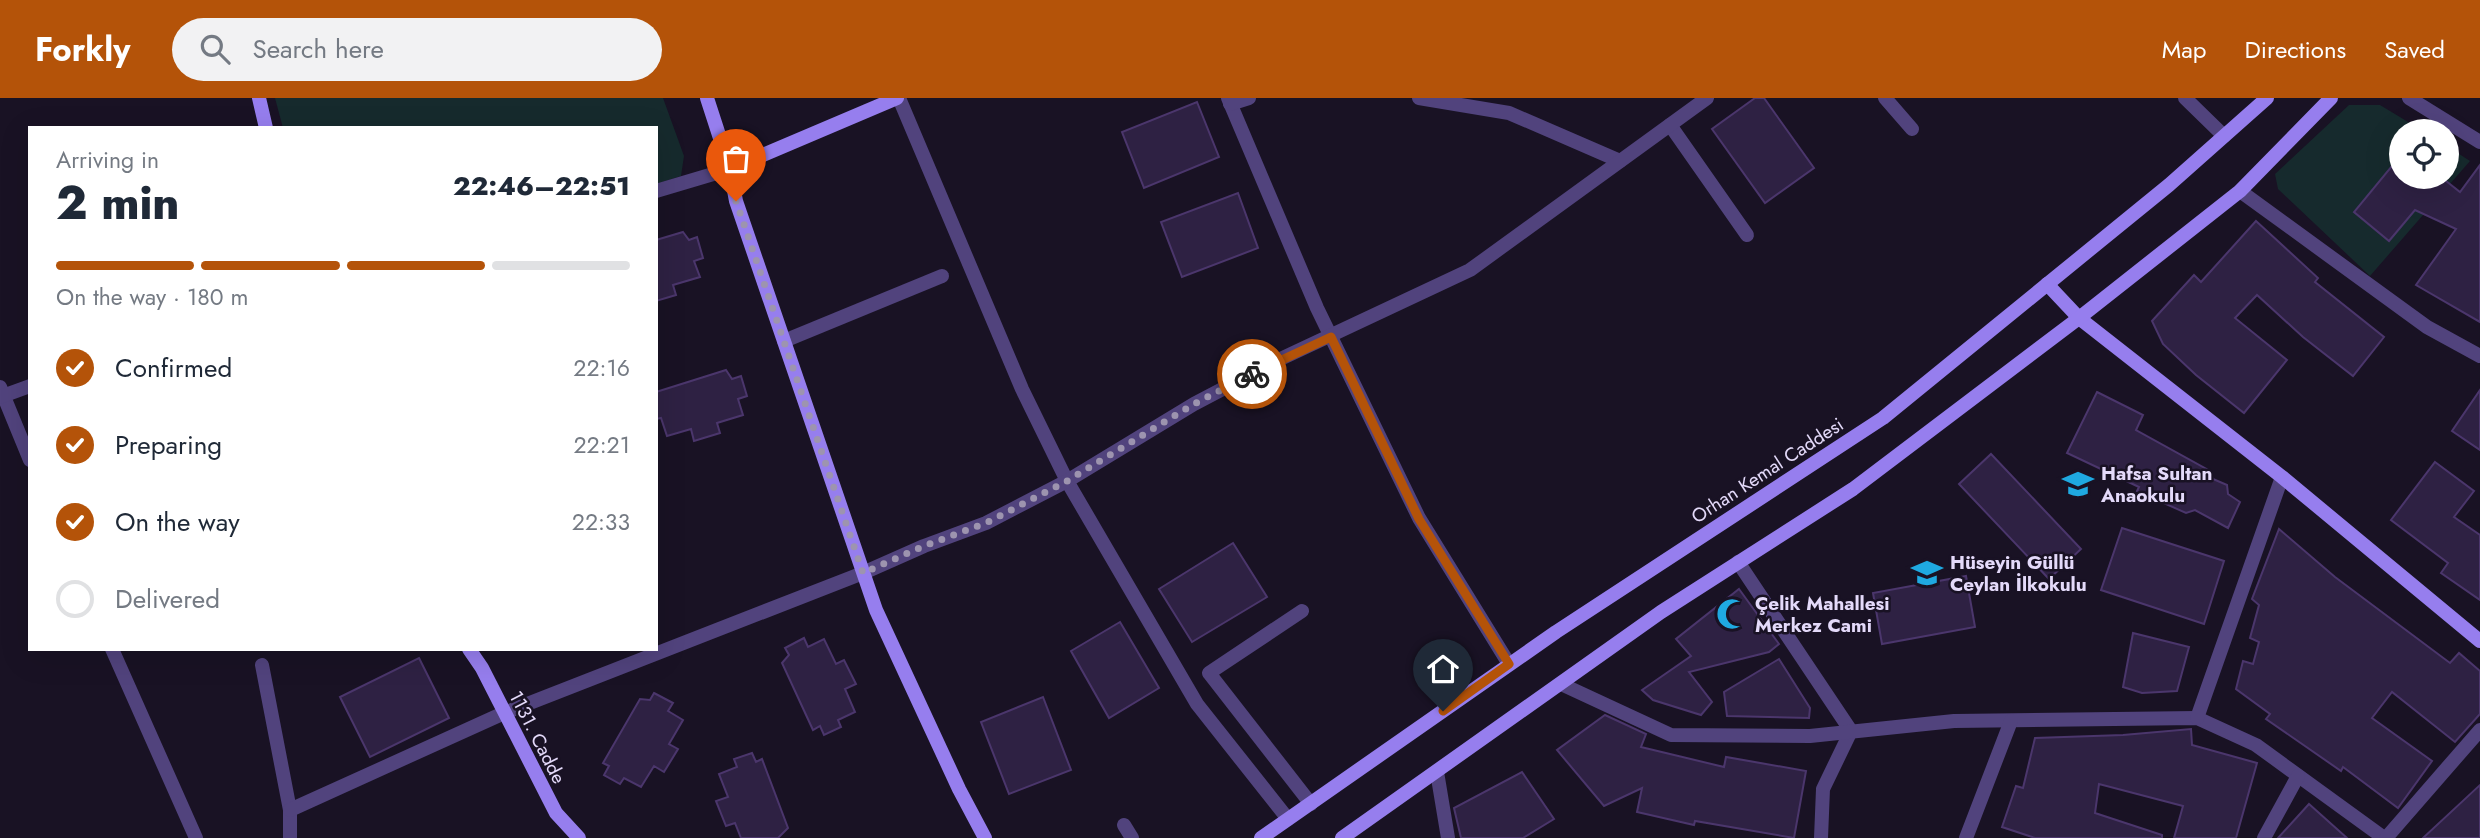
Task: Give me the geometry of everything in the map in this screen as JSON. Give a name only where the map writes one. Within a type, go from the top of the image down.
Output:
[{"type":"main road","points":[[258,98],[265,126]]},
{"type":"main road","points":[[707,98],[730,169],[736,201],[876,610],[959,789],[985,838]]},
{"type":"main road","points":[[730,169],[898,98]]},
{"type":"main road","name":"Orhan Kemal Caddesi","points":[[1261,838],[1509,664],[1883,418],[2169,186],[2267,98]]},
{"type":"main road","points":[[1342,838],[1661,612],[1853,489],[2079,318],[2240,191],[2331,98]]},
{"type":"main road","points":[[2047,284],[2079,318],[2283,477],[2480,641]]},
{"type":"main road","name":"1131. Cadde","points":[[470,651],[482,668],[556,813],[579,838]]},
{"type":"street","points":[[898,98],[1022,389],[1067,481],[1197,704],[1288,819]]},
{"type":"street","points":[[1250,98],[1229,101],[1331,337],[1419,519],[1509,664]]},
{"type":"street","points":[[1419,98],[1509,113],[1620,161]]},
{"type":"street","points":[[290,810],[504,713],[986,523],[1067,481],[1194,404],[1274,362],[1470,270],[1707,98]]},
{"type":"street","points":[[1885,98],[1912,129]]},
{"type":"street","points":[[2185,98],[2224,136]]},
{"type":"street","points":[[2409,98],[2480,142]]},
{"type":"street","points":[[1670,125],[1747,235]]},
{"type":"street","points":[[658,190],[730,169]]},
{"type":"street","points":[[2240,191],[2427,327],[2480,356]]},
{"type":"street","points":[[784,341],[942,276]]},
{"type":"street","points":[[28,386],[1,393],[28,455]]},
{"type":"street","points":[[2197,719],[2283,477]]},
{"type":"street","points":[[1738,562],[1851,731]]},
{"type":"street","points":[[1302,611],[1209,673],[1311,804]]},
{"type":"street","points":[[113,651],[197,838]]},
{"type":"street","points":[[262,665],[290,810],[290,838]]},
{"type":"street","points":[[1561,684],[1671,735],[1811,736],[1954,721],[2197,719],[2256,745],[2385,838],[2480,730]]},
{"type":"street","points":[[1966,838],[2011,721]]},
{"type":"street","points":[[1821,838],[1823,789],[1851,731]]},
{"type":"street","points":[[1437,772],[1448,838]]},
{"type":"street","points":[[2264,838],[2298,776]]},
{"type":"street","points":[[1124,825],[1132,838]]},
{"type":"green space","points":[[275,98],[663,98],[684,156],[681,176],[658,183],[658,126],[282,126]]},
{"type":"green space","points":[[2349,105],[2380,105],[2403,119],[2389,119],[2389,189],[2446,189],[2370,276],[2278,189],[2275,174]]},
{"type":"green space","points":[[2459,154],[2470,161],[2459,174]]},
{"type":"building","points":[[1755,98],[1764,98],[1814,168],[1765,203],[1712,129]]},
{"type":"building","points":[[1197,102],[1219,157],[1144,188],[1122,132]]},
{"type":"building","points":[[2480,165],[2480,322],[2416,285],[2456,229],[2415,210],[2389,241],[2354,212],[2389,170],[2389,189],[2456,189],[2460,192]]},
{"type":"building","points":[[1238,193],[1258,248],[1182,277],[1161,222]]},
{"type":"building","points":[[2256,221],[2318,278],[2315,282],[2384,337],[2353,376],[2303,337],[2257,295],[2235,318],[2287,360],[2244,413],[2196,375],[2163,344],[2152,321],[2194,275],[2201,282]]},
{"type":"building","points":[[683,232],[689,240],[697,237],[703,258],[694,261],[700,277],[673,285],[676,295],[658,300],[658,239]]},
{"type":"building","points":[[726,370],[732,379],[741,376],[747,396],[738,399],[743,415],[717,423],[720,433],[694,441],[691,429],[667,436],[661,418],[658,419],[658,391]]},
{"type":"building","points":[[2480,390],[2480,450],[2452,431]]},
{"type":"building","points":[[2097,392],[2143,415],[2136,430],[2210,471],[2213,479],[2227,485],[2228,494],[2240,502],[2228,528],[2195,510],[2186,513],[2137,491],[2139,487],[2067,453]]},
{"type":"building","points":[[1991,454],[2081,549],[2049,579],[1959,484]]},
{"type":"building","points":[[2435,462],[2474,491],[2454,517],[2480,535],[2480,600],[2441,573],[2448,563],[2391,520]]},
{"type":"building","points":[[2122,528],[2224,561],[2204,624],[2101,590]]},
{"type":"building","points":[[2279,529],[2335,577],[2450,663],[2459,653],[2480,671],[2480,714],[2455,742],[2392,692],[2372,718],[2432,761],[2398,808],[2343,767],[2341,771],[2266,719],[2270,714],[2236,689],[2243,661],[2253,664],[2259,642],[2250,638],[2259,605],[2252,599]]},
{"type":"building","points":[[1233,543],[1267,597],[1192,642],[1159,589]]},
{"type":"building","points":[[1966,576],[1975,627],[1882,644],[1873,593]]},
{"type":"building","name":"Çelik Mahallesi Merkez Cami","points":[[1739,589],[1779,644],[1769,652],[1689,672],[1712,702],[1701,715],[1653,700],[1642,690],[1691,656],[1676,639]]},
{"type":"building","points":[[1120,622],[1159,688],[1109,718],[1071,651]]},
{"type":"building","points":[[2133,633],[2189,647],[2177,691],[2142,693],[2123,687]]},
{"type":"building","points":[[804,638],[808,647],[824,639],[836,664],[844,660],[856,684],[845,689],[855,712],[838,720],[841,727],[824,735],[820,726],[813,730],[782,663],[789,655],[785,648]]},
{"type":"building","points":[[419,658],[449,718],[370,757],[340,697]]},
{"type":"building","points":[[1779,659],[1810,708],[1809,718],[1727,716],[1724,692]]},
{"type":"building","points":[[654,693],[673,703],[668,711],[683,720],[669,744],[678,749],[664,772],[654,766],[641,787],[624,778],[620,784],[604,775],[609,766],[603,763],[640,699],[650,700]]},
{"type":"building","points":[[1043,697],[1071,770],[1009,794],[981,722]]},
{"type":"building","points":[[1605,715],[1646,734],[1641,747],[1724,767],[1726,757],[1806,771],[1794,838],[1695,821],[1694,825],[1637,812],[1642,788],[1604,806],[1557,750]]},
{"type":"building","points":[[2191,729],[2192,745],[2257,763],[2236,838],[2174,838],[2183,806],[2099,784],[2095,813],[2162,835],[2162,838],[2035,838],[2002,827],[2016,786],[2023,788],[2035,738]]},
{"type":"building","points":[[752,753],[756,762],[762,759],[788,828],[778,838],[741,838],[735,823],[726,826],[716,801],[728,797],[719,774],[737,767],[734,759]]},
{"type":"building","points":[[1522,772],[1554,819],[1523,838],[1461,838],[1454,808]]},
{"type":"building","points":[[2480,785],[2480,838],[2423,838]]},
{"type":"building","points":[[2309,804],[2347,838],[2278,838]]},
{"type":"way so far","points":[[736,201],[863,573],[986,523],[1067,481],[1194,404],[1252,374]]},
{"type":"place","name":"Hafsa Sultan Anaokulu","points":[[2078,484]]},
{"type":"place","name":"Hüseyin Güllü Ceylan İlkokulu","points":[[1927,573]]},
{"type":"place","name":"Çelik Mahallesi Merkez Cami","points":[[1732,614]]},
{"type":"route","points":[[1252,374],[1331,337],[1419,519],[1509,664],[1443,711]]}]
